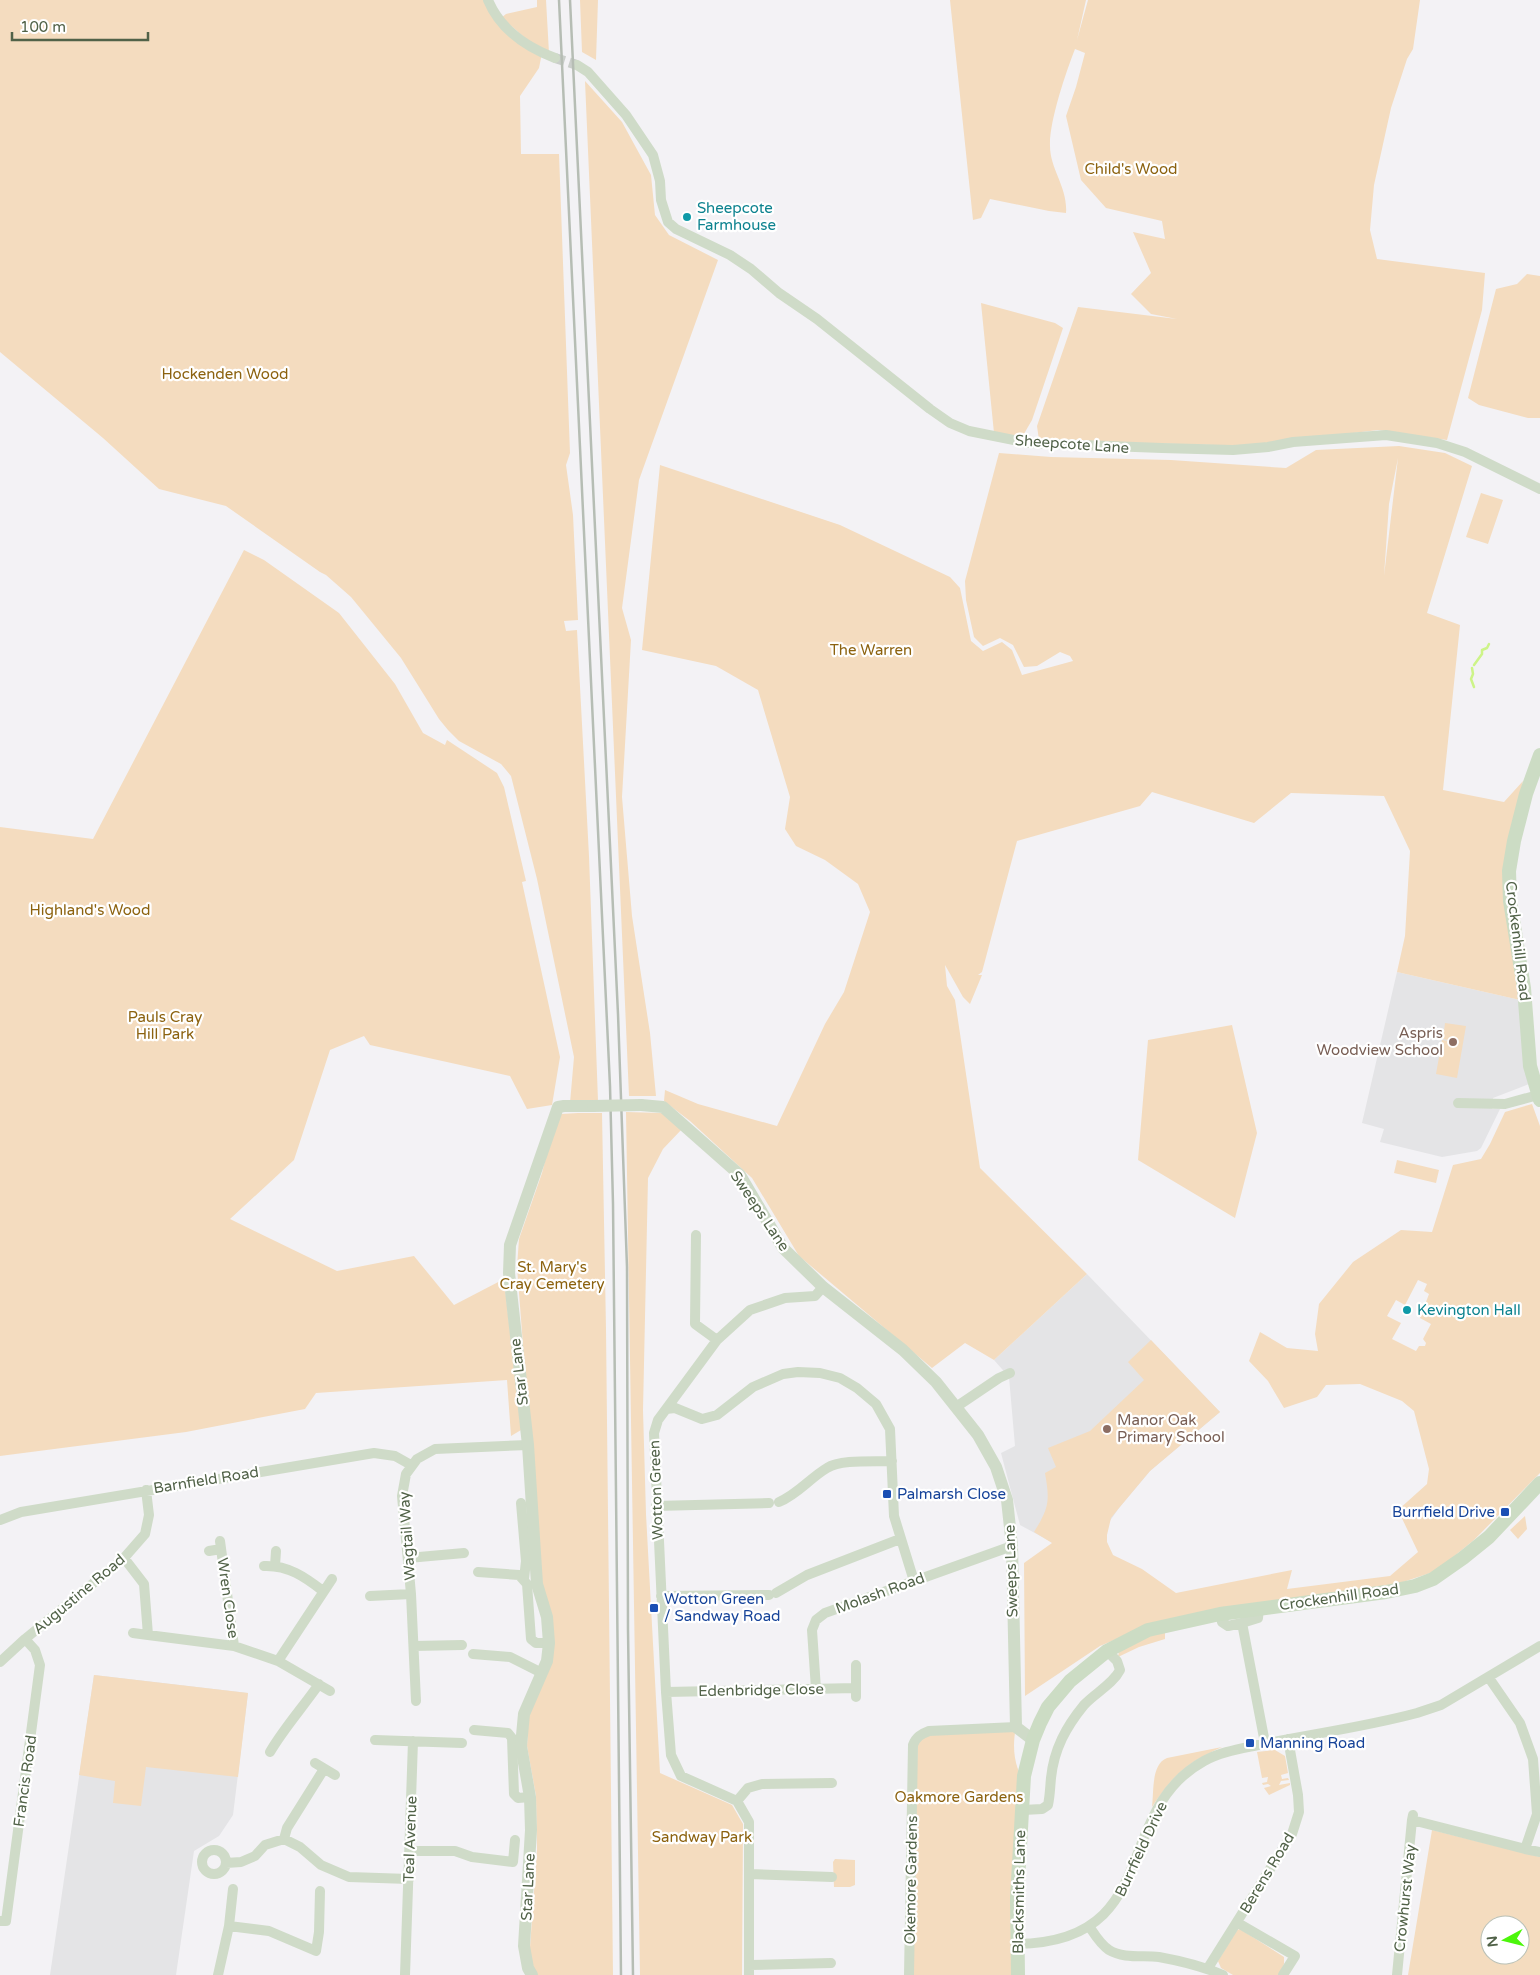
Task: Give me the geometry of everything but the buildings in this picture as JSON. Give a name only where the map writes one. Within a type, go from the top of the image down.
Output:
[{"type":"main road","name":"Crockenhill Road","points":[[1539,1098],[1530,1066],[1524,988],[1510,901],[1509,871],[1514,841],[1526,794],[1540,755]]},
{"type":"main road","name":"Crockenhill Road","points":[[1022,1810],[1024,1776],[1033,1740],[1048,1707],[1062,1690],[1107,1651],[1148,1630],[1220,1614],[1386,1592],[1415,1586],[1433,1579],[1489,1537],[1540,1484]]},
{"type":"main road","name":"Blacksmiths Lane","points":[[1018,1975],[1017,1899],[1022,1810]]},
{"type":"street","points":[[488,0],[491,8],[509,30],[523,42],[555,58]]},
{"type":"street","name":"Sheepcote Lane","points":[[577,65],[588,72],[626,115],[652,156],[660,181],[661,200],[668,222],[676,230],[730,254],[779,293],[818,319],[950,423],[969,431],[1029,443],[1233,450],[1268,448],[1293,442],[1386,435],[1437,443],[1465,452],[1540,489]]},
{"type":"street","points":[[1458,1103],[1505,1104],[1539,1098]]},
{"type":"street","name":"Sweeps Lane","points":[[558,1108],[640,1105],[663,1107],[740,1175],[783,1248],[823,1287],[904,1350],[936,1382],[978,1435],[996,1467],[1008,1500],[1012,1546],[1016,1727]]},
{"type":"street","name":"Star Lane","points":[[532,1975],[528,1968],[524,1946],[531,1830],[530,1797],[521,1746],[524,1714],[547,1661],[549,1643],[547,1616],[537,1584],[528,1446],[509,1283],[510,1245],[558,1108]]},
{"type":"street","points":[[696,1235],[695,1324],[717,1340]]},
{"type":"street","name":"Wotton Green","points":[[737,1801],[681,1776],[671,1755],[656,1506],[654,1433],[658,1420],[717,1340],[750,1310],[785,1298],[815,1296],[823,1287]]},
{"type":"street","points":[[666,1409],[675,1408],[702,1418],[710,1417],[717,1415],[753,1386],[783,1374],[798,1372],[820,1372],[840,1378],[857,1388],[876,1404],[890,1429],[894,1516],[914,1581]]},
{"type":"street","points":[[956,1408],[999,1378],[1010,1373]]},
{"type":"street","points":[[411,1465],[426,1453],[441,1448],[528,1446]]},
{"type":"street","name":"Barnfield Road","points":[[0,1520],[21,1512],[374,1453],[395,1456],[411,1465]]},
{"type":"street","points":[[656,1506],[774,1503],[788,1499],[827,1468],[836,1464],[892,1462]]},
{"type":"street","name":"Wagtail Way","points":[[411,1465],[406,1474],[402,1496],[411,1594],[416,1701]]},
{"type":"street","name":"Augustine Road","points":[[0,1662],[25,1639],[124,1558],[145,1534],[148,1515],[146,1490]]},
{"type":"street","points":[[521,1503],[526,1561],[524,1579]]},
{"type":"street","points":[[661,1596],[772,1594],[807,1575],[900,1539]]},
{"type":"street","name":"Wren Close","points":[[209,1551],[220,1545],[234,1646]]},
{"type":"street","name":"Molash Road","points":[[816,1689],[812,1630],[816,1620],[825,1613],[1012,1546]]},
{"type":"street","points":[[275,1566],[276,1551]]},
{"type":"street","points":[[408,1558],[464,1553]]},
{"type":"street","points":[[124,1558],[144,1584],[148,1635]]},
{"type":"street","points":[[264,1566],[275,1566],[302,1574],[324,1591]]},
{"type":"street","points":[[478,1572],[520,1575],[524,1579],[527,1584],[531,1639],[536,1643],[549,1643]]},
{"type":"street","points":[[278,1661],[332,1578]]},
{"type":"street","points":[[370,1596],[411,1594]]},
{"type":"street","points":[[1220,1614],[1222,1622],[1228,1626],[1258,1618],[1259,1608]]},
{"type":"street","points":[[1242,1623],[1264,1743]]},
{"type":"street","points":[[133,1633],[234,1646],[278,1661],[330,1691]]},
{"type":"street","name":"Francis Road","points":[[0,1921],[6,1921],[40,1664],[35,1650],[25,1639]]},
{"type":"street","points":[[414,1646],[462,1645]]},
{"type":"street","name":"Burrfield Drive","points":[[1017,1944],[1035,1944],[1068,1937],[1089,1926],[1105,1914],[1120,1895],[1154,1815],[1174,1785],[1202,1762],[1228,1751],[1417,1713],[1441,1705],[1540,1646]]},
{"type":"street","points":[[1022,1810],[1042,1809],[1048,1805],[1054,1761],[1060,1741],[1067,1728],[1087,1702],[1117,1676],[1120,1670],[1116,1661],[1107,1651]]},
{"type":"street","points":[[473,1654],[510,1657],[542,1672]]},
{"type":"street","name":"Edenbridge Close","points":[[666,1692],[816,1689],[856,1693],[856,1665]]},
{"type":"street","points":[[1489,1678],[1520,1723],[1537,1769],[1537,1814],[1525,1849],[1540,1852]]},
{"type":"street","points":[[270,1752],[282,1732],[301,1710],[319,1684]]},
{"type":"street","points":[[1016,1727],[1033,1740]]},
{"type":"street","name":"Okemore Gardens","points":[[910,1975],[913,1745],[915,1740],[929,1732],[1016,1727]]},
{"type":"street","points":[[474,1730],[508,1733],[512,1738],[514,1794],[518,1798],[530,1797]]},
{"type":"street","name":"Berens Road","points":[[1208,1968],[1238,1923],[1292,1834],[1299,1812],[1298,1795],[1288,1739]]},
{"type":"street","points":[[375,1740],[462,1743]]},
{"type":"street","name":"Teal Avenue","points":[[405,1975],[413,1741]]},
{"type":"street","points":[[284,1839],[287,1828],[320,1766],[335,1775]]},
{"type":"street","points":[[831,1963],[749,1970],[749,1822],[737,1801],[748,1788],[762,1784],[832,1783]]},
{"type":"street","name":"Crowhurst Way","points":[[1398,1975],[1412,1818],[1525,1849]]},
{"type":"street","points":[[226,1863],[242,1862],[255,1856],[265,1845],[284,1839],[300,1847],[321,1865],[349,1877],[409,1879]]},
{"type":"street","points":[[410,1851],[455,1851],[472,1857],[513,1862],[514,1840]]},
{"type":"street","points":[[749,1874],[832,1877]]},
{"type":"street","points":[[218,1975],[229,1926],[233,1889]]},
{"type":"street","points":[[229,1926],[268,1931],[316,1951],[319,1932],[320,1890]]},
{"type":"street","points":[[1238,1923],[1295,1956],[1284,1975]]},
{"type":"street","points":[[1089,1926],[1101,1944],[1117,1954],[1158,1957],[1208,1968],[1223,1975]]},
{"type":"shaded area","name":"Aspris Woodview School","points":[[1397,972],[1520,1000],[1529,1084],[1493,1098],[1492,1109],[1500,1109],[1481,1148],[1477,1151],[1442,1157],[1380,1142],[1384,1129],[1362,1123]]},
{"type":"shaded area","name":"Manor Oak Primary School","points":[[1087,1274],[1220,1412],[1150,1471],[1119,1508],[1083,1559],[1020,1525],[1001,1453],[1015,1446],[1009,1377],[994,1360]]},
{"type":"shaded area","points":[[94,1675],[248,1693],[233,1815],[219,1836],[194,1851],[176,1975],[50,1975]]},
{"type":"green space","name":"Hockenden Wood","points":[[0,0],[487,0],[491,8],[542,53],[539,68],[520,96],[521,154],[559,154],[570,453],[566,465],[573,515],[578,620],[564,621],[566,631],[577,630],[589,856],[598,1101],[570,1103],[574,1057],[537,879],[511,776],[501,764],[459,741],[448,730],[439,719],[401,658],[351,597],[326,575],[226,506],[159,489],[103,438],[0,352]]},
{"type":"green space","points":[[537,0],[546,0],[549,53],[524,40],[501,18],[506,14],[537,7]]},
{"type":"green space","points":[[580,0],[598,0],[596,60],[582,52]]},
{"type":"green space","name":"Child's Wood","points":[[950,0],[1086,0],[1077,40],[1088,0],[1420,0],[1413,49],[1407,59],[1391,108],[1374,185],[1370,230],[1377,259],[1485,273],[1482,310],[1447,440],[1378,430],[1248,446],[1039,440],[1037,426],[1078,307],[1177,319],[1151,314],[1131,294],[1151,273],[1133,232],[1165,239],[1162,221],[1106,208],[1081,180],[1066,116],[1085,53],[1075,49],[1059,97],[1050,136],[1051,154],[1062,187],[1066,213],[990,199],[981,218],[973,220]]},
{"type":"green space","points":[[585,81],[622,122],[651,175],[655,215],[669,235],[718,260],[639,480],[622,608],[631,640],[622,797],[632,916],[650,1033],[656,1096],[629,1096]]},
{"type":"green space","points":[[1527,274],[1540,276],[1540,418],[1528,418],[1479,405],[1468,398],[1496,289],[1517,284]]},
{"type":"green space","points":[[981,303],[1055,323],[1063,328],[1032,420],[1021,439],[994,433]]},
{"type":"green space","name":"The Warren","points":[[1399,446],[1445,453],[1472,466],[1427,613],[1460,625],[1443,790],[1504,802],[1523,781],[1505,866],[1520,1000],[1397,972],[1405,936],[1410,851],[1384,796],[1291,793],[1254,823],[1152,792],[1140,806],[1017,841],[982,972],[978,975],[982,975],[970,1004],[963,997],[945,965],[947,986],[955,1000],[980,1168],[1087,1274],[994,1360],[965,1343],[932,1368],[799,1256],[752,1178],[690,1121],[664,1101],[665,1090],[698,1104],[777,1126],[825,1024],[844,992],[870,912],[858,884],[825,860],[796,846],[785,829],[790,797],[758,690],[716,666],[642,650],[660,465],[840,525],[950,577],[960,588],[971,641],[983,651],[1002,642],[1012,650],[1022,675],[1073,661],[1070,656],[1060,652],[1037,666],[1024,667],[1013,645],[1000,638],[983,646],[974,637],[966,600],[965,581],[999,453],[1051,457],[1171,460],[1286,468],[1316,450]],"holes":[[[1398,458],[1384,576],[1389,504]]]},
{"type":"green space","points":[[1481,493],[1503,500],[1488,544],[1466,537]]},
{"type":"green space","name":"Pauls Cray Hill Park","points":[[244,550],[264,560],[339,613],[395,684],[423,733],[445,745],[447,740],[497,773],[504,787],[526,881],[522,882],[560,1057],[552,1105],[527,1109],[510,1076],[370,1045],[364,1036],[330,1050],[294,1160],[230,1219],[337,1271],[414,1256],[454,1305],[504,1279],[521,1430],[511,1436],[507,1380],[316,1393],[305,1409],[186,1432],[0,1456],[0,827],[93,839]]},
{"type":"green space","points":[[1445,1023],[1466,1026],[1457,1078],[1436,1074],[1442,1040],[1462,1043],[1443,1039]]},
{"type":"green space","points":[[1232,1025],[1257,1133],[1235,1218],[1138,1160],[1148,1040]]},
{"type":"green space","points":[[1532,1104],[1540,1126],[1540,1473],[1474,1540],[1436,1571],[1394,1585],[1143,1628],[1100,1646],[1025,1696],[1024,1563],[1052,1543],[1034,1532],[1043,1517],[1047,1504],[1048,1491],[1045,1473],[1056,1467],[1048,1448],[1090,1431],[1144,1380],[1128,1362],[1151,1340],[1220,1412],[1150,1471],[1111,1518],[1107,1542],[1113,1555],[1142,1569],[1176,1593],[1292,1570],[1287,1589],[1390,1576],[1418,1552],[1398,1510],[1427,1484],[1429,1469],[1414,1411],[1402,1401],[1360,1384],[1326,1385],[1317,1397],[1284,1408],[1268,1381],[1249,1361],[1260,1332],[1287,1348],[1318,1351],[1315,1334],[1319,1304],[1353,1262],[1401,1230],[1432,1232],[1453,1165],[1481,1159],[1505,1112]],"holes":[[[1418,1280],[1427,1284],[1424,1291],[1429,1294],[1420,1318],[1431,1324],[1423,1339],[1426,1343],[1425,1346],[1419,1346],[1416,1351],[1392,1339],[1401,1323],[1387,1316],[1396,1300],[1405,1305]]]},
{"type":"green space","name":"Sandway Park","points":[[626,1112],[662,1113],[682,1129],[663,1149],[648,1178],[643,1410],[646,1514],[660,1773],[732,1805],[743,1824],[742,1975],[640,1975]]},
{"type":"green space","name":"St. Mary's Cray Cemetery","points":[[602,1113],[613,1975],[534,1975],[529,1961],[537,1850],[536,1796],[527,1746],[529,1712],[548,1670],[517,1267],[519,1239],[542,1173],[550,1141],[561,1114]]},
{"type":"green space","points":[[1397,1160],[1439,1170],[1436,1183],[1394,1173]]},
{"type":"green space","points":[[1525,1516],[1527,1529],[1518,1539],[1510,1530]]},
{"type":"green space","points":[[1165,1631],[1165,1639],[1139,1647],[1118,1657],[1119,1651],[1135,1640]]},
{"type":"green space","points":[[94,1675],[248,1693],[238,1777],[146,1767],[141,1806],[113,1803],[115,1781],[79,1775]]},
{"type":"green space","name":"Oakmore Gardens","points":[[1016,1727],[1014,1750],[1019,1772],[1011,1975],[909,1975],[918,1736]]},
{"type":"green space","points":[[1222,1747],[1190,1764],[1174,1778],[1152,1807],[1154,1779],[1158,1766],[1162,1761],[1167,1758]]},
{"type":"green space","points":[[1275,1750],[1285,1756],[1288,1773],[1281,1775],[1282,1779],[1288,1778],[1289,1780],[1281,1781],[1279,1785],[1290,1783],[1290,1785],[1269,1795],[1264,1788],[1271,1786],[1268,1784],[1263,1785],[1262,1783],[1267,1782],[1268,1777],[1262,1778],[1257,1752]]},
{"type":"green space","points":[[1432,1830],[1540,1857],[1540,1975],[1408,1975]]},
{"type":"green space","points":[[835,1859],[855,1860],[855,1885],[850,1887],[834,1887],[833,1862]]},
{"type":"green space","points":[[1240,1929],[1284,1957],[1284,1964],[1279,1975],[1233,1975],[1221,1968],[1218,1961],[1237,1930]]},
{"type":"waterway","points":[[1474,665],[1482,654],[1482,650],[1487,648],[1489,644]]},
{"type":"waterway","points":[[1472,668],[1473,674],[1471,679],[1474,687]]},
{"type":"tunnel","points":[[555,58],[577,65]]},
{"type":"railway","points":[[559,0],[610,1086],[613,1204],[621,1975]]},
{"type":"railway","points":[[570,0],[618,1014],[627,1267],[628,1630],[633,1975]]},
{"type":"place","name":"Sheepcote Farmhouse","points":[[687,217]]},
{"type":"place","name":"Aspris Woodview School","points":[[1453,1042]]},
{"type":"place","name":"Kevington Hall","points":[[1407,1310]]},
{"type":"place","name":"Manor Oak Primary School","points":[[1107,1429]]},
{"type":"place","name":"Palmarsh Close","points":[[887,1494]]},
{"type":"place","name":"Burrfield Drive","points":[[1505,1512]]},
{"type":"place","name":"Wotton Green / Sandway Road","points":[[654,1608]]},
{"type":"place","name":"Manning Road","points":[[1250,1743]]},
{"type":"park label","name":"Highland's Wood","points":[[90,910]]}]
